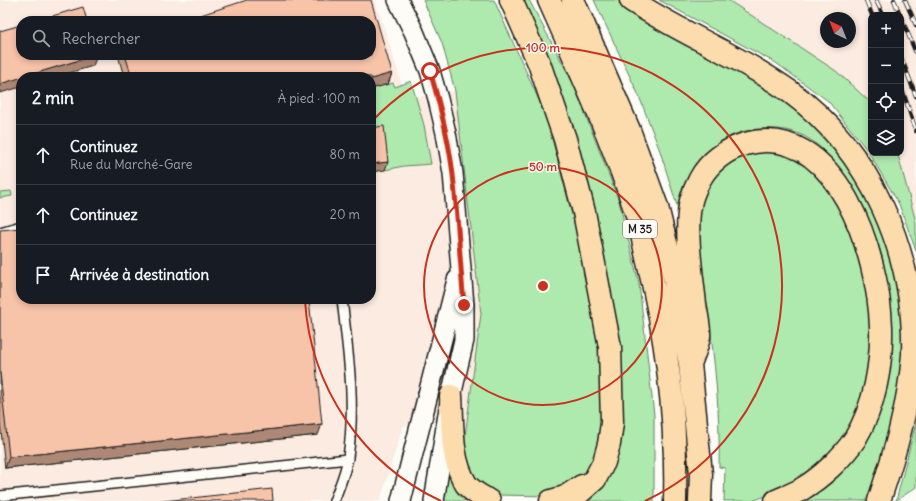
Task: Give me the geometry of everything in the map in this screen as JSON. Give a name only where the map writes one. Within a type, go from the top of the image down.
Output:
[{"type":"highway","points":[[511,0],[539,63],[565,139],[584,212],[610,347],[612,422],[609,444],[604,462],[595,479],[570,501]]},
{"type":"highway","name":"M 35","points":[[549,0],[610,140],[636,213],[654,286],[668,363],[676,474],[675,501]]},
{"type":"highway","name":"M 35","points":[[573,0],[629,130],[657,208],[675,280],[690,364],[701,474],[700,501]]},
{"type":"highway","points":[[631,0],[767,77],[790,92],[811,110],[848,149],[877,193],[891,223],[906,269],[911,293],[914,325],[910,381],[899,438],[879,501]]},
{"type":"highway","points":[[690,364],[699,336],[692,279],[689,233],[690,206],[694,191],[702,176],[711,164],[738,146],[753,142],[767,141],[782,142],[797,147],[813,158],[830,175],[851,207],[859,224],[868,246],[877,284],[880,320],[880,348],[874,391],[869,409],[854,440],[842,456],[815,480],[802,489],[776,501]]},
{"type":"highway","points":[[451,396],[453,442],[456,462],[467,485],[474,493],[489,501]]},
{"type":"highway","points":[[551,501],[565,497],[595,479]]},
{"type":"street","points":[[398,0],[414,32],[430,71],[446,133],[453,173],[464,305],[464,340],[451,396],[434,501]]},
{"type":"street","points":[[401,501],[460,267]]},
{"type":"lane","points":[[0,232],[16,227]]},
{"type":"lane","points":[[334,501],[348,459],[352,398],[343,304]]},
{"type":"lane","points":[[0,496],[348,459]]},
{"type":"shaded area","points":[[0,0],[375,0],[406,100],[455,91],[481,314],[467,419],[403,426],[380,501],[0,501]]},
{"type":"shaded area","points":[[728,0],[916,0],[916,222],[898,156],[904,156],[904,12],[868,12],[868,101],[765,25]]},
{"type":"green space","points":[[423,0],[494,0],[546,116],[584,260],[603,359],[604,424],[600,445],[590,468],[573,486],[551,496],[494,495],[478,485],[468,471],[463,452],[481,314],[455,91],[442,43]]},
{"type":"green space","points":[[519,0],[529,0],[573,83],[619,201],[639,284],[654,415],[654,501],[588,501],[600,489],[615,328]]},
{"type":"green space","points":[[594,0],[625,0],[801,106],[879,204],[910,325],[901,395],[869,501],[795,501],[854,455],[886,280],[882,256],[862,206],[842,172],[830,157],[817,145],[798,133],[771,128],[741,132],[724,139],[709,150],[697,164],[688,184],[682,206],[678,209],[660,151],[639,96]]},
{"type":"green space","points":[[659,0],[728,0],[836,71],[868,100],[868,151],[828,101],[776,63]]},
{"type":"green space","points":[[411,81],[424,125],[431,164],[404,166],[385,170],[381,135],[376,136],[376,88],[393,83],[395,87]]},
{"type":"green space","points":[[757,148],[797,156],[827,186],[855,235],[870,295],[870,374],[852,425],[837,447],[819,466],[780,491],[752,501],[724,501],[725,468],[719,467],[716,381],[698,238],[698,225],[702,194],[718,169]]},
{"type":"green space","points":[[871,156],[898,156],[916,222],[916,251],[899,204]]},
{"type":"green space","points":[[11,191],[12,196],[0,198],[0,192]]},
{"type":"green space","points":[[916,423],[916,487],[896,501]]},
{"type":"green space","points":[[448,467],[473,501],[441,501]]},
{"type":"building","points":[[247,0],[371,0],[376,16],[197,16]]},
{"type":"building","points":[[83,7],[86,16],[52,16]]},
{"type":"building","points":[[376,17],[392,73],[376,78],[376,72],[130,72],[127,60],[376,60]]},
{"type":"building","points":[[16,26],[16,60],[79,60],[40,72],[16,72],[16,79],[0,84],[0,31]]},
{"type":"building","points":[[384,126],[388,162],[376,163],[376,127]]},
{"type":"building","points":[[16,228],[16,304],[310,304],[322,424],[9,457],[0,372],[0,230]]},
{"type":"building","points":[[272,489],[273,501],[164,501]]},
{"type":"railway","points":[[866,0],[871,12]]},
{"type":"railway","points":[[876,0],[882,12]]},
{"type":"railway","points":[[894,0],[916,53]]},
{"type":"railway","points":[[905,0],[916,25]]},
{"type":"railway","points":[[904,65],[916,96]]},
{"type":"railway","points":[[904,95],[916,131]]},
{"type":"route","points":[[430,71],[446,133],[453,173],[464,305]]}]
